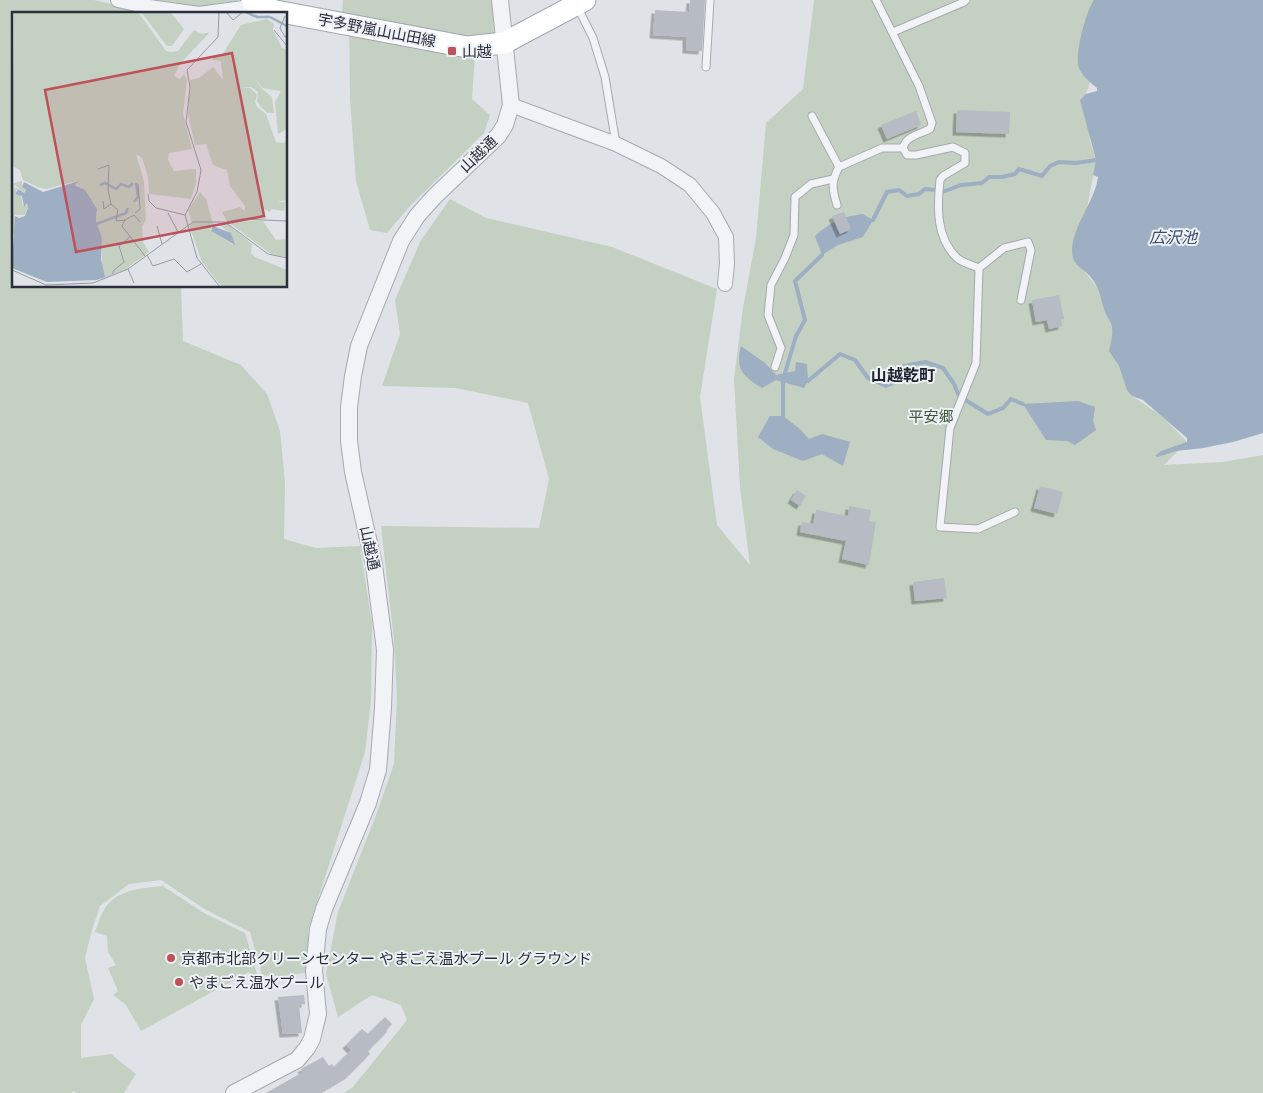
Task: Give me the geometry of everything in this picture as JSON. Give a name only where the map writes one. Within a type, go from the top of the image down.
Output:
[{"type":"main road","name":"宇多野嵐山山田線","points":[[288,13],[467,48],[504,43],[580,2]]},
{"type":"main road","name":"宇多野嵐山山田線","points":[[255,3],[281,12]]},
{"type":"street","points":[[118,0],[149,8],[182,12]]},
{"type":"street","name":"山越通","points":[[234,1093],[298,1060],[312,1039],[318,1014],[314,972],[318,929],[324,909],[368,803],[378,770],[385,650],[374,565],[353,472],[349,441],[348,407],[352,376],[359,346],[401,241],[417,216],[434,197],[498,136],[505,126],[511,105],[500,0]]},
{"type":"street","points":[[209,12],[255,3]]},
{"type":"street","points":[[511,105],[616,144],[661,166],[690,185],[713,213],[726,237],[727,264],[725,284]]},
{"type":"lane","points":[[706,68],[710,0]]},
{"type":"lane","points":[[876,0],[919,86],[932,123],[930,129],[908,139],[904,142],[902,148]]},
{"type":"lane","points":[[893,32],[966,0]]},
{"type":"lane","points":[[580,2],[604,77],[616,144]]},
{"type":"lane","points":[[812,116],[839,166]]},
{"type":"lane","points":[[902,148],[907,155],[916,155],[953,147],[965,152],[965,163],[943,176],[940,180],[938,218],[947,245],[958,259],[979,268]]},
{"type":"lane","points":[[837,205],[833,190],[833,179],[839,166],[882,148],[902,148]]},
{"type":"lane","points":[[774,367],[781,348],[768,315],[771,285],[794,235],[795,197],[811,184],[833,179]]},
{"type":"lane","points":[[1015,512],[978,529],[940,527],[950,428],[976,363],[979,268],[1004,248],[1028,242],[1031,250],[1021,300]]},
{"type":"green space","points":[[0,0],[94,0],[147,12],[12,12],[12,288],[181,288],[183,341],[241,365],[267,394],[280,431],[285,483],[284,539],[316,548],[360,546],[372,625],[371,700],[365,752],[308,930],[308,972],[281,977],[262,975],[250,932],[206,910],[161,880],[129,884],[100,906],[91,933],[85,958],[94,999],[81,1025],[81,1058],[111,1054],[136,1074],[124,1093],[77,1093],[73,1091],[72,1093],[0,1093]]},
{"type":"green space","points":[[142,0],[237,0],[239,2],[199,8]]},
{"type":"green space","points":[[343,0],[493,0],[494,36],[476,40],[472,99],[490,115],[484,133],[410,206],[387,233],[370,230],[356,181],[350,98],[349,15],[342,14]]},
{"type":"green space","name":"平安郷","points":[[814,0],[1095,0],[1078,60],[1090,82],[1086,94],[1090,141],[1096,160],[1087,208],[1075,235],[1082,268],[1099,290],[1132,396],[1162,416],[1187,442],[1164,465],[1223,462],[1263,455],[1263,1093],[344,1093],[353,1087],[407,1020],[401,1005],[372,995],[338,1017],[326,974],[338,912],[394,764],[397,698],[394,640],[381,526],[539,528],[549,479],[528,403],[456,388],[382,386],[400,334],[395,300],[420,242],[450,199],[486,218],[612,247],[717,289],[700,397],[717,525],[750,565],[740,487],[734,379],[743,308],[756,238],[766,123],[803,89]]},
{"type":"green space","name":"京都市北部クリーンセンター やまごえ温水プール グラウンド","points":[[163,886],[204,913],[245,933],[257,974],[252,976],[249,972],[141,1031],[126,1005],[113,995],[118,991],[108,968],[116,965],[108,952],[107,936],[95,932],[104,910],[115,898],[130,891]]},
{"type":"water","name":"広沢池","points":[[1094,0],[1263,0],[1263,433],[1233,442],[1176,451],[1158,457],[1155,456],[1161,451],[1187,442],[1187,438],[1143,400],[1132,396],[1127,390],[1119,366],[1109,351],[1112,334],[1111,323],[1096,285],[1089,275],[1074,261],[1072,248],[1077,228],[1092,197],[1098,177],[1093,175],[1096,160],[1080,100],[1086,94],[1097,91],[1097,88],[1082,74],[1078,62],[1082,33]]},
{"type":"water","points":[[863,214],[873,220],[863,237],[838,245],[822,255],[815,236],[837,220]]},
{"type":"water","points":[[741,346],[765,363],[776,375],[795,371],[796,362],[807,364],[808,381],[804,388],[776,380],[762,388],[755,384],[745,376],[740,367],[739,354]]},
{"type":"water","points":[[1078,401],[1095,407],[1093,421],[1096,430],[1075,445],[1067,441],[1046,440],[1023,404]]},
{"type":"water","points":[[770,416],[783,416],[800,429],[809,439],[822,434],[850,442],[843,466],[822,454],[803,461],[773,449],[758,437]]},
{"type":"building","points":[[690,0],[705,0],[702,51],[686,50],[686,37],[653,35],[655,10],[689,12]]},
{"type":"building","points":[[957,110],[1010,112],[1009,134],[956,132]]},
{"type":"building","points":[[916,111],[921,125],[887,139],[881,125]]},
{"type":"building","points":[[844,212],[851,229],[840,234],[832,216]]},
{"type":"building","points":[[1059,295],[1064,319],[1061,320],[1062,326],[1049,329],[1047,320],[1036,322],[1032,300]]},
{"type":"building","points":[[1040,486],[1063,492],[1057,514],[1034,508]]},
{"type":"building","points":[[797,490],[806,496],[800,506],[791,500]]},
{"type":"building","points":[[849,506],[871,510],[869,521],[876,522],[869,565],[842,559],[846,541],[800,532],[802,522],[813,524],[816,510],[848,516]]},
{"type":"building","points":[[944,578],[947,598],[915,601],[913,582]]},
{"type":"building","points":[[304,995],[305,1004],[299,1005],[302,1033],[283,1034],[278,997]]},
{"type":"building","points":[[385,1017],[392,1024],[387,1032],[368,1051],[370,1054],[349,1075],[319,1093],[266,1093],[303,1072],[301,1069],[323,1057],[329,1066],[332,1064],[334,1067],[351,1050],[346,1045],[362,1029],[368,1034]]},
{"type":"waterway","points":[[873,220],[887,192],[899,190],[907,196],[919,194],[925,189],[945,191],[961,185],[982,183],[989,177],[1015,174],[1019,169],[1042,176],[1050,166],[1059,162],[1076,163],[1096,160]]},
{"type":"waterway","points":[[785,373],[796,336],[805,320],[795,281],[822,255]]},
{"type":"waterway","points":[[808,381],[840,354],[855,360],[868,378],[886,386],[899,380],[904,366],[925,362],[943,368],[954,384],[959,396],[988,414],[1003,408],[1011,399],[1023,404]]},
{"type":"waterway","points":[[783,382],[783,416]]},
{"type":"place","name":"山越","points":[[452,51]]},
{"type":"place","name":"京都市北部クリーンセンター やまごえ温水プール グラウンド","points":[[171,958]]},
{"type":"place","name":"やまごえ温水プール","points":[[179,982]]},
{"type":"district","name":"山越乾町","points":[[903,375]]}]
